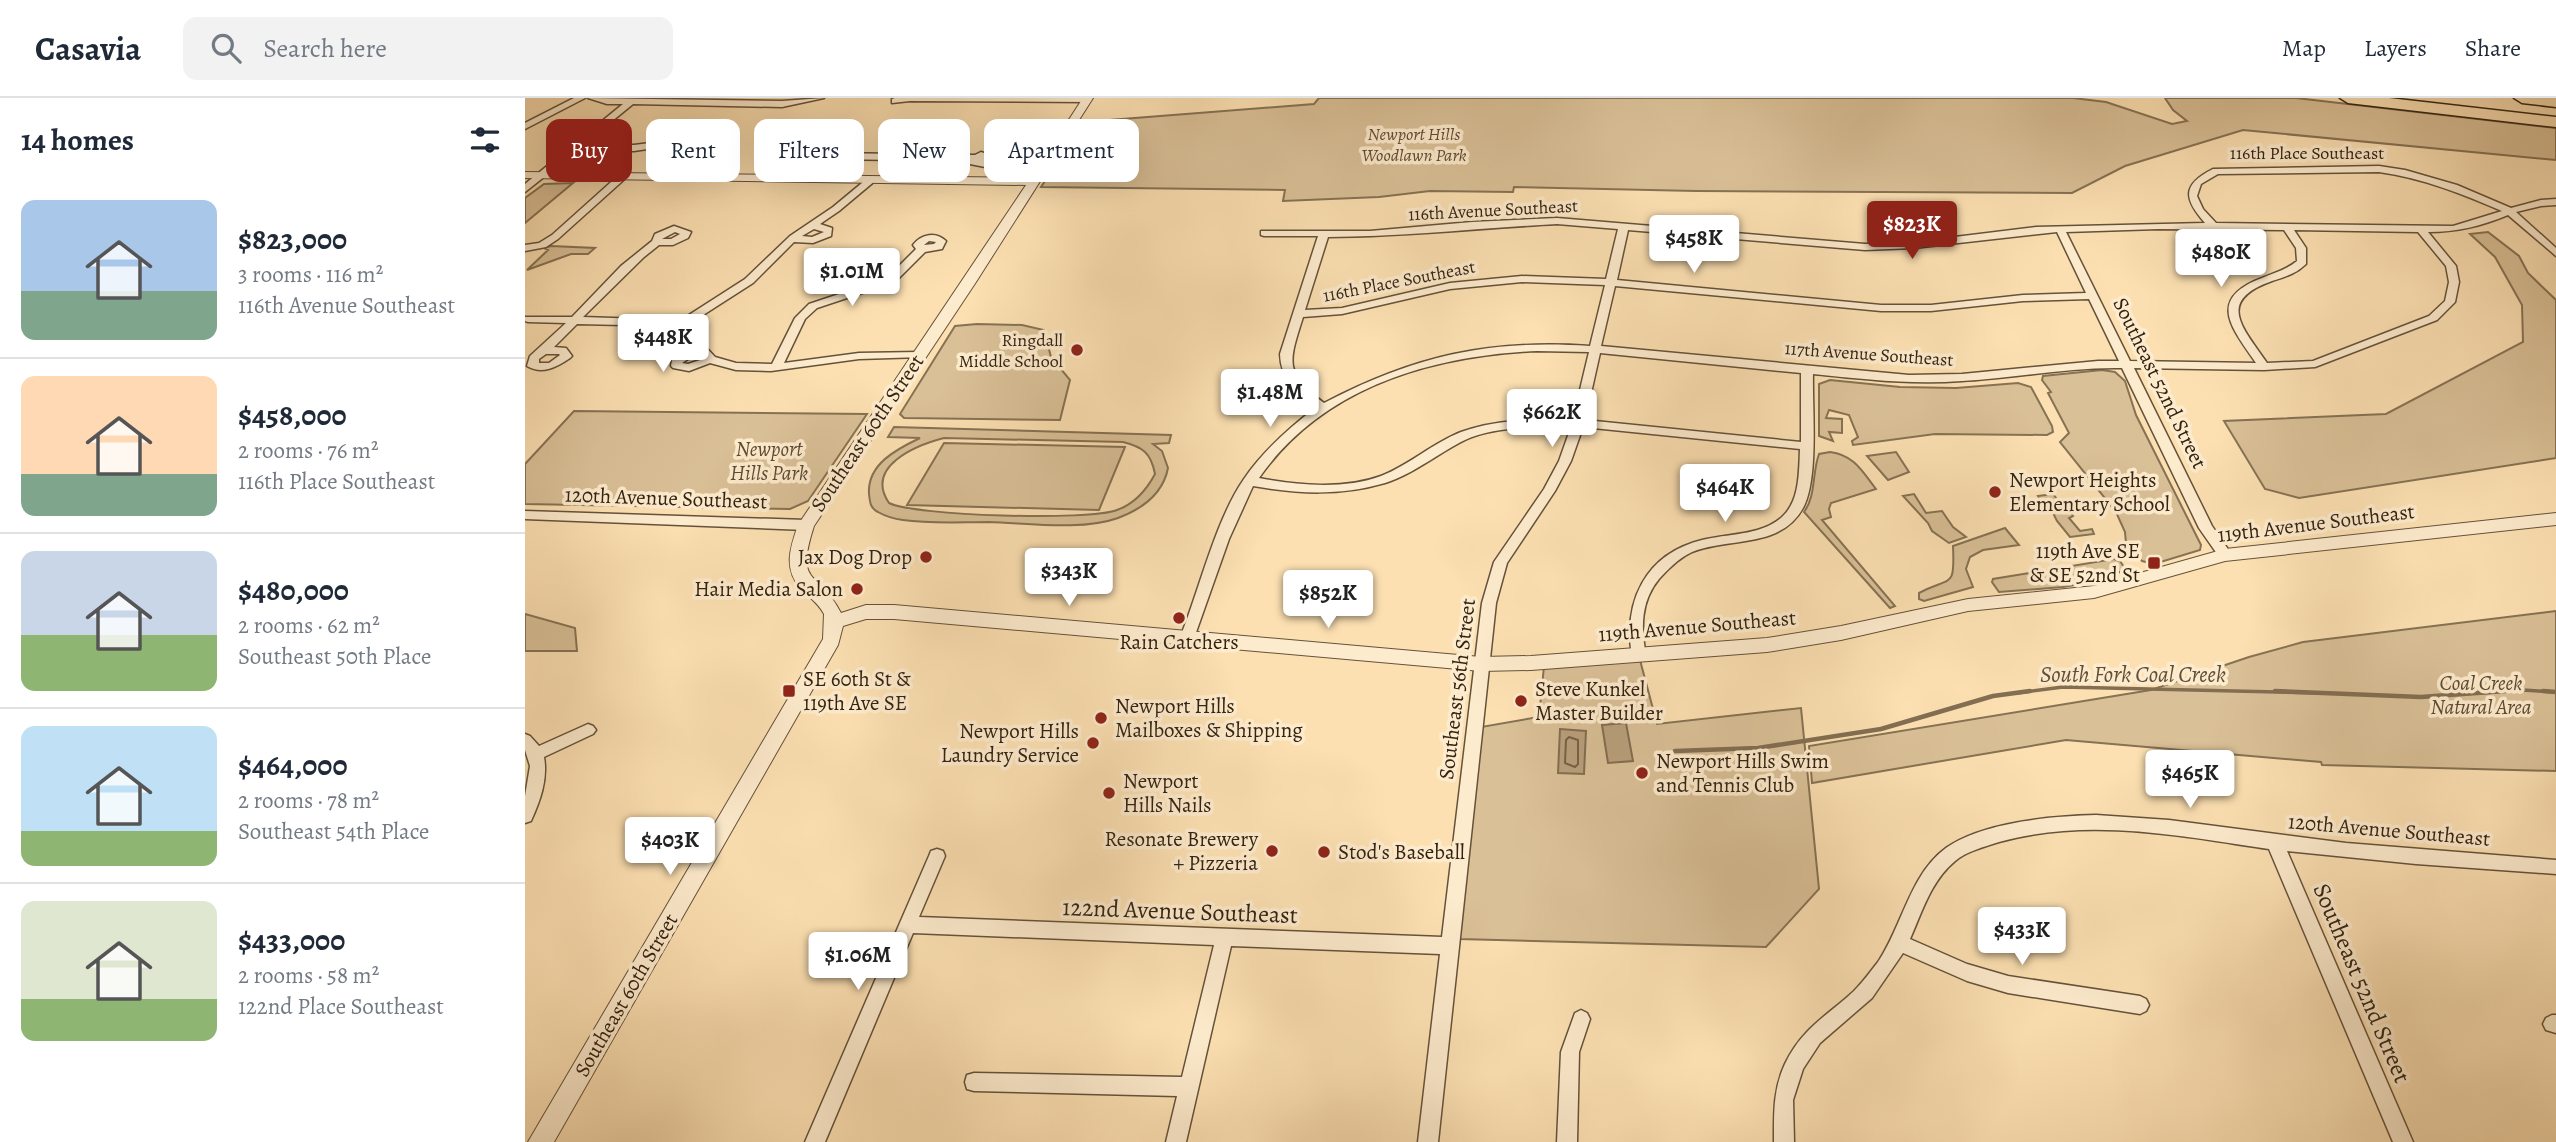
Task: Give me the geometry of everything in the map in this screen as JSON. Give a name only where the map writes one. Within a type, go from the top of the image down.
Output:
[{"type":"highway","points":[[2348,98],[2556,121]]},
{"type":"highway","points":[[2385,98],[2556,121]]},
{"type":"highway","points":[[2522,98],[2556,102]]},
{"type":"street","points":[[525,126],[581,98]]},
{"type":"street","points":[[591,98],[782,104],[820,98]]},
{"type":"street","points":[[895,101],[910,98],[1087,99]]},
{"type":"street","name":"Southeast 60th Street","points":[[1074,119],[1087,99]]},
{"type":"street","points":[[610,119],[633,100]]},
{"type":"street","points":[[864,156],[975,158]]},
{"type":"street","name":"116th Place Southeast","points":[[2213,226],[2193,202],[2193,192],[2201,179],[2209,174],[2232,169],[2391,170],[2454,187],[2508,210]]},
{"type":"street","points":[[525,189],[546,172]]},
{"type":"street","points":[[525,175],[546,175]]},
{"type":"street","points":[[632,176],[754,178]]},
{"type":"street","points":[[864,180],[984,181]]},
{"type":"street","points":[[681,326],[748,281],[792,239],[836,209],[871,180]]},
{"type":"street","points":[[525,248],[542,245],[555,237],[616,182]]},
{"type":"street","name":"Southeast 60th Street","points":[[540,1142],[827,650],[835,629],[834,622],[825,600],[803,580],[798,570],[798,556],[806,525],[970,282],[1033,182]]},
{"type":"street","name":"116th Avenue Southeast","points":[[1264,233],[1392,233],[1530,222],[1624,225],[1882,247],[2060,229],[2213,226],[2421,229],[2470,226],[2533,202],[2556,202]]},
{"type":"street","points":[[2508,210],[2556,253]]},
{"type":"street","points":[[792,239],[813,240],[828,234],[829,230],[812,225]]},
{"type":"street","name":"Southeast 56th Street","points":[[1428,1142],[1489,603],[1501,562],[1559,475],[1578,423],[1624,225]]},
{"type":"street","points":[[2264,367],[2233,319],[2230,309],[2232,301],[2245,288],[2286,273],[2302,262],[2301,248],[2287,227]]},
{"type":"street","name":"Southeast 52nd Street","points":[[2060,229],[2206,528],[2225,555]]},
{"type":"street","name":"117th Avenue Southeast","points":[[1187,638],[1229,516],[1248,481],[1285,438],[1323,408],[1379,379],[1448,357],[1512,347],[1595,348],[1935,379],[2126,364],[2297,367],[2325,361],[2441,313],[2454,291],[2453,274],[2445,256],[2421,229]]},
{"type":"street","points":[[1323,408],[1293,383],[1288,374],[1286,354],[1324,234]]},
{"type":"street","points":[[548,351],[575,319],[657,242]]},
{"type":"street","points":[[777,365],[797,323],[806,312],[833,298],[891,280],[922,250]]},
{"type":"street","name":"116th Place Southeast","points":[[1299,314],[1342,311],[1417,292],[1522,279],[1609,282],[1881,308],[1931,308],[2023,298],[2092,296]]},
{"type":"street","points":[[528,319],[651,320],[681,326],[691,334],[709,360]]},
{"type":"street","points":[[699,348],[680,357],[676,362],[677,366],[689,368],[709,360],[745,367],[873,355],[919,355]]},
{"type":"street","points":[[1639,656],[1635,619],[1643,592],[1674,557],[1686,550],[1770,531],[1791,516],[1798,507],[1804,486],[1807,369]]},
{"type":"street","points":[[1248,481],[1305,490],[1353,488],[1385,479],[1451,440],[1484,429],[1523,423],[1578,423],[1805,446]]},
{"type":"street","name":"120th Avenue Southeast","points":[[525,515],[806,525]]},
{"type":"street","name":"119th Avenue Southeast","points":[[834,622],[880,611],[1481,664],[1639,656],[1803,640],[1968,605],[2066,597],[2115,587],[2225,555],[2556,519]]},
{"type":"street","points":[[536,754],[588,730]]},
{"type":"street","points":[[525,740],[536,754],[536,785],[525,816]]},
{"type":"street","name":"120th Avenue Southeast","points":[[1784,1142],[1783,1098],[1790,1075],[1817,1033],[1868,989],[1899,943],[1926,884],[1939,866],[1952,853],[2004,832],[2035,827],[2129,822],[2179,827],[2275,843],[2556,867]]},
{"type":"street","name":"Southeast 52nd Street","points":[[2275,843],[2403,1142]]},
{"type":"street","points":[[814,1142],[937,856]]},
{"type":"street","name":"122nd Avenue Southeast","points":[[907,925],[1451,946]]},
{"type":"street","points":[[1176,1142],[1225,936]]},
{"type":"street","points":[[1899,943],[1954,968],[1991,980],[2025,988],[2140,1004]]},
{"type":"street","points":[[1567,1142],[1570,1052],[1581,1019]]},
{"type":"street","points":[[974,1082],[1189,1087]]},
{"type":"green space","name":"Newport Hills Woodlawn Park","points":[[1319,98],[2073,98],[2106,102],[2172,124],[2187,121],[2173,110],[2165,98],[2296,98],[2556,128],[2556,160],[2243,130],[2125,166],[2072,193],[1514,187],[1513,192],[1430,191],[1379,197],[1283,201],[1285,190],[1041,187],[1044,182],[1139,182],[1139,119],[1122,119],[1314,104]]},
{"type":"green space","points":[[573,183],[525,223],[525,198],[544,184]]},
{"type":"green space","points":[[2488,232],[2519,256],[2528,273],[2556,300],[2556,458],[2299,498],[2265,489],[2224,421],[2386,414],[2523,342],[2522,305],[2495,257],[2470,234]]},
{"type":"green space","points":[[544,248],[595,248],[588,254],[571,254],[527,270],[548,250]]},
{"type":"green space","points":[[1022,325],[1044,330],[1051,357],[1070,380],[1060,420],[904,418],[900,414],[955,326]]},
{"type":"green space","points":[[2102,370],[2115,372],[2125,381],[2136,415],[2201,545],[2200,550],[2154,564],[2142,561],[2126,544],[2125,532],[2116,512],[2060,442],[2069,433],[2048,393],[2051,392],[2042,380],[2043,376]]},
{"type":"green space","points":[[1830,380],[1900,387],[1956,388],[2018,383],[2031,387],[2053,432],[2047,435],[1935,434],[1853,445],[1852,441],[1858,437],[1849,415],[1829,410],[1826,418],[1842,419],[1842,433],[1829,432],[1833,441],[1819,436],[1819,384]]},
{"type":"green space","name":"Newport Hills Park","points":[[574,411],[867,414],[808,501],[790,509],[525,504],[525,464]]},
{"type":"green space","points":[[894,427],[1171,435],[1169,443],[1153,444],[1162,451],[1168,468],[1161,486],[1150,499],[1118,518],[1071,525],[924,522],[900,520],[881,513],[873,509],[870,502],[873,474],[885,459],[920,438],[888,437]],"holes":[[[944,438],[1123,442],[1145,452],[1155,474],[1134,500],[1117,510],[1039,516],[965,514],[889,503],[883,490],[883,478],[897,459]]]},
{"type":"green space","points":[[944,443],[1125,447],[1099,510],[907,505]]},
{"type":"green space","points":[[1830,452],[1851,460],[1876,489],[1831,503],[1831,517],[1822,520],[1895,606],[1890,608],[1804,512],[1812,492],[1819,454]]},
{"type":"green space","points":[[1896,452],[1909,472],[1888,480],[1867,456]]},
{"type":"green space","points":[[1914,494],[1926,513],[1942,511],[1953,527],[1966,537],[1949,543],[1932,531],[1903,496]]},
{"type":"green space","points":[[2053,494],[2064,508],[2068,508],[2073,516],[2069,518],[2080,531],[2092,529],[2094,534],[2070,537],[2049,505],[2045,506],[2038,496]]},
{"type":"green space","points":[[2005,528],[2019,545],[1983,550],[1970,557],[1966,569],[1973,587],[1924,601],[1919,599],[1919,593],[1949,580],[1952,576],[1953,546]]},
{"type":"green space","points":[[2114,559],[2120,561],[2126,570],[2087,583],[1999,592],[1992,582],[1993,579]]},
{"type":"green space","name":"Coal Creek Natural Area","points":[[2556,611],[2556,771],[2322,765],[2321,762],[2066,740],[1812,783],[1809,746],[2151,690],[2303,642]]},
{"type":"green space","points":[[525,614],[575,628],[577,651],[525,651]]},
{"type":"green space","name":"Newport Hills Swim and Tennis Club","points":[[1640,660],[1657,724],[1801,708],[1819,889],[1766,947],[1459,939],[1481,727],[1539,717],[1544,666]]},
{"type":"water","points":[[1626,723],[1633,761],[1608,763],[1602,725]]},
{"type":"water","points":[[1560,729],[1586,731],[1584,774],[1558,773]]},
{"type":"waterway","name":"South Fork Coal Creek","points":[[2017,693],[2063,687],[2319,693]]},
{"type":"waterway","name":"South Fork Coal Creek","points":[[2480,693],[2523,690],[2556,692],[2543,691]]},
{"type":"waterway","name":"South Fork Coal Creek","points":[[1675,751],[1758,748],[1881,729],[1993,696],[2030,691]]},
{"type":"waterway","name":"South Fork Coal Creek","points":[[2275,691],[2421,697],[2505,691]]},
{"type":"place","name":"Ringdall Middle School","points":[[1077,350]]},
{"type":"place","name":"Newport Heights Elementary School","points":[[1995,492]]},
{"type":"place","name":"Jax Dog Drop","points":[[926,557]]},
{"type":"place","name":"119th Ave SE & SE 52nd St","points":[[2154,563]]},
{"type":"place","name":"Hair Media Salon","points":[[857,589]]},
{"type":"place","name":"Rain Catchers","points":[[1179,618]]},
{"type":"place","name":"SE 60th St & 119th Ave SE","points":[[789,691]]},
{"type":"place","name":"Steve Kunkel Master Builder","points":[[1521,701]]},
{"type":"place","name":"Newport Hills Mailboxes & Shipping","points":[[1101,718]]},
{"type":"place","name":"Newport Hills Laundry Service","points":[[1093,743]]},
{"type":"place","name":"Newport Hills Swim and Tennis Club","points":[[1642,773]]},
{"type":"place","name":"Newport Hills Nails","points":[[1109,793]]},
{"type":"place","name":"Resonate Brewery + Pizzeria","points":[[1272,851]]},
{"type":"place","name":"Stod's Baseball","points":[[1324,852]]}]
